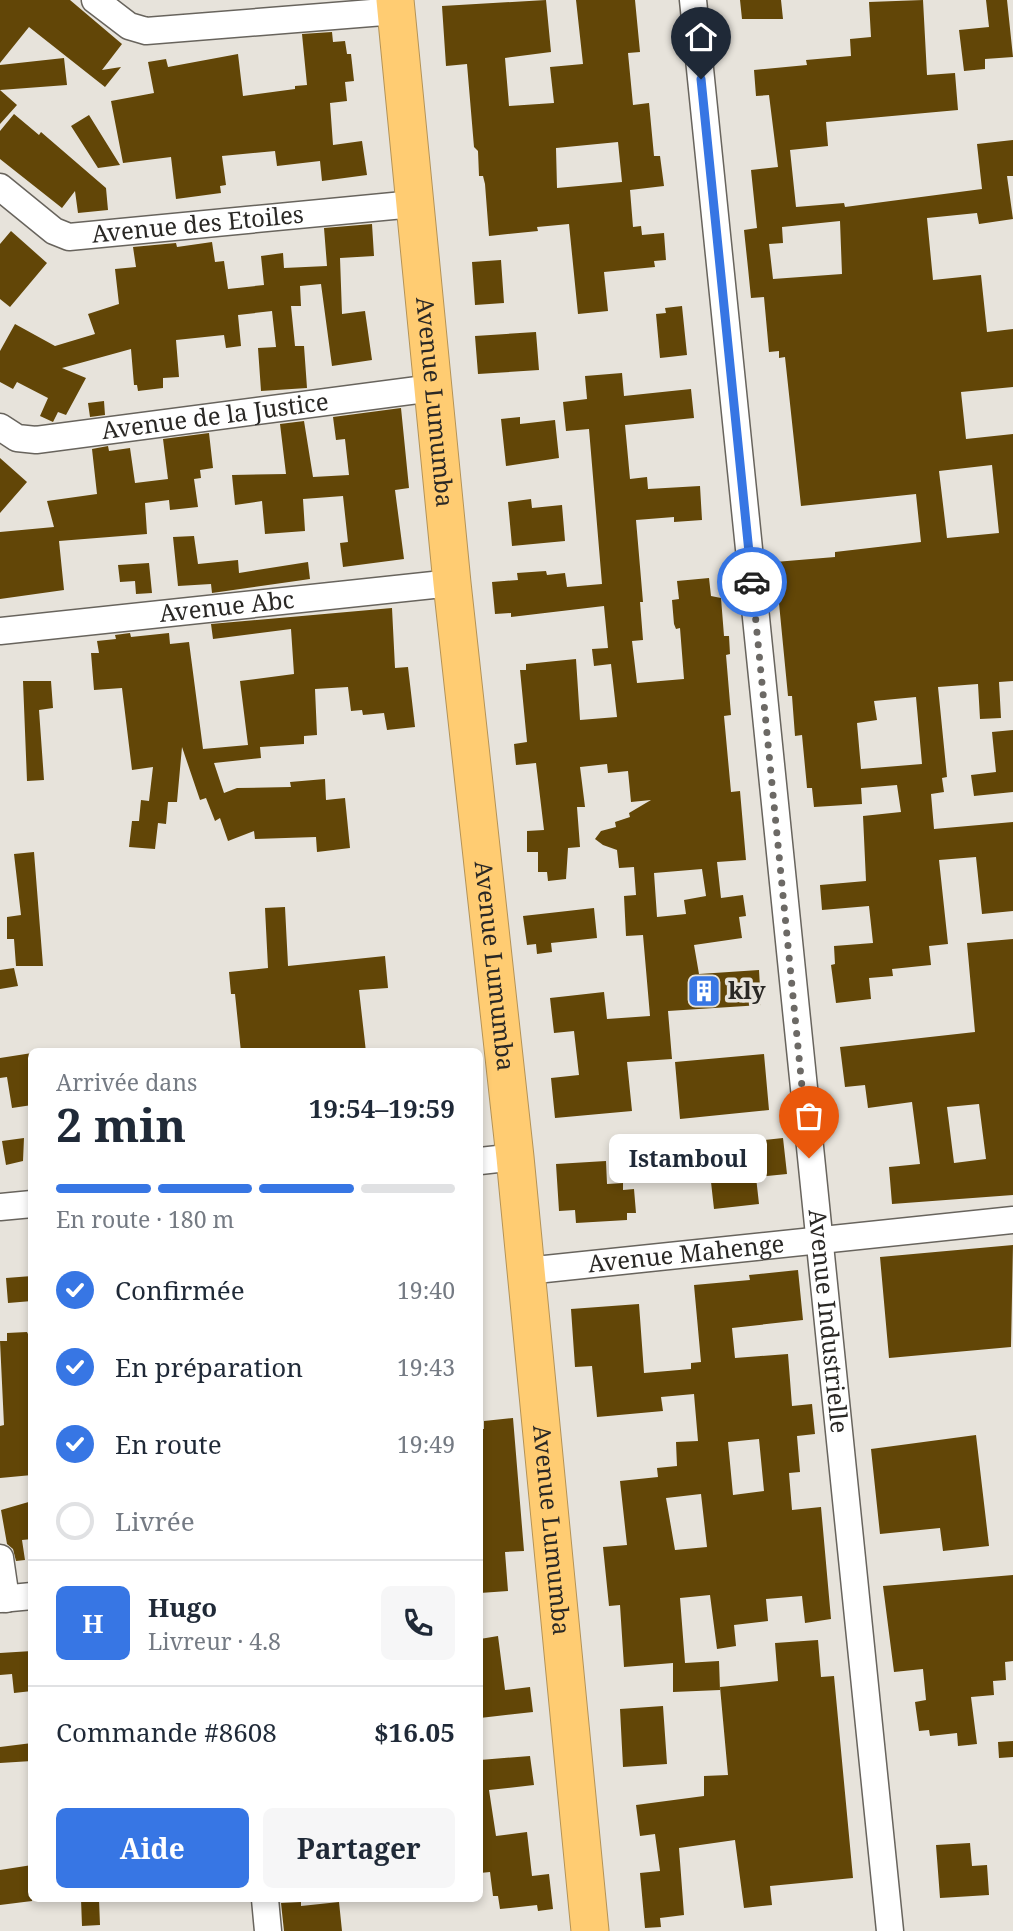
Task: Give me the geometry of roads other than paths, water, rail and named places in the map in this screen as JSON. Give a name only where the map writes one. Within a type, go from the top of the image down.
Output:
[{"type":"highway","name":"Avenue Lumumba","points":[[395,6],[452,583],[497,1159],[526,1270],[590,1931]]},
{"type":"street","points":[[95,0],[129,26],[146,31],[395,6]]},
{"type":"street","name":"Avenue Industrielle","points":[[694,0],[817,1239],[890,1931]]},
{"type":"street","name":"Avenue des Etoiles","points":[[0,187],[54,231],[69,237],[414,204]]},
{"type":"street","name":"Avenue de la Justice","points":[[0,427],[17,438],[36,440],[433,388]]},
{"type":"street","name":"Avenue Abc","points":[[0,631],[452,583]]},
{"type":"street","points":[[0,1207],[28,1204]]},
{"type":"street","name":"Avenue Mahenge","points":[[526,1270],[1013,1220]]},
{"type":"street","points":[[0,1558],[12,1598]]},
{"type":"street","points":[[265,1902],[268,1931]]},
{"type":"place","name":"kly","points":[[704,991]]},
{"type":"place","name":"Istamboul","points":[[809,1158]]}]
